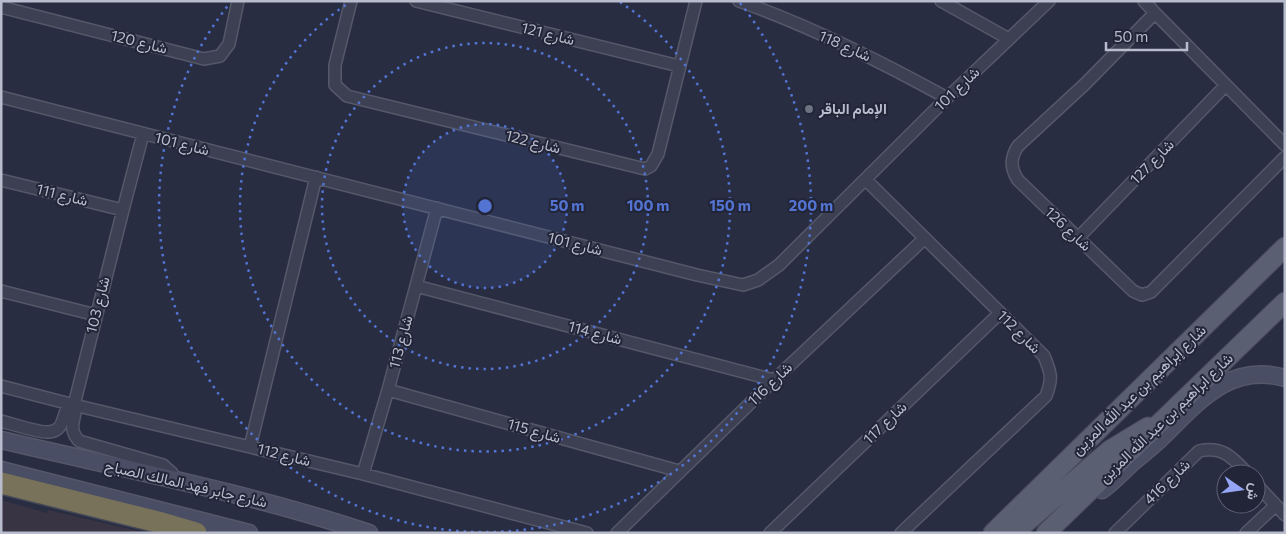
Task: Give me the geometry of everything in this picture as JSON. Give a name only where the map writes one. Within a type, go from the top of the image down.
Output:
[{"type":"highway","points":[[1,483],[196,533]]},
{"type":"main road","name":"شارع إبراهيم بن عبد الله المزين","points":[[993,533],[1285,247]]},
{"type":"main road","name":"شارع ابراهيم بن عبد الله المزين","points":[[1046,533],[1285,302]]},
{"type":"main road","points":[[1014,533],[1110,450],[1140,430],[1165,419]]},
{"type":"street","name":"شارع 120","points":[[1,7],[204,59],[220,56],[229,44],[238,1]]},
{"type":"street","name":"شارع 122","points":[[351,1],[335,65],[335,85],[347,96],[644,169],[651,166],[658,154],[696,1]]},
{"type":"street","name":"شارع 121","points":[[416,1],[680,66]]},
{"type":"street","name":"شارع 118","points":[[739,1],[772,13],[881,62],[948,98]]},
{"type":"street","name":"شارع 101","points":[[1,97],[697,276],[743,285],[758,280],[779,266],[1048,1]]},
{"type":"street","points":[[1144,1],[1225,86],[1285,145]]},
{"type":"street","points":[[942,2],[1009,39]]},
{"type":"street","name":"شارع 126","points":[[1155,13],[1085,84],[1018,146],[1014,152],[1012,167],[1018,180],[1133,291],[1142,295],[1151,292],[1285,157]]},
{"type":"street","name":"شارع 127","points":[[1078,238],[1225,86]]},
{"type":"street","name":"شارع 103","points":[[74,405],[143,134]]},
{"type":"street","name":"شارع 112","points":[[316,177],[250,447],[363,474],[587,533]]},
{"type":"street","name":"شارع 111","points":[[1,180],[123,210]]},
{"type":"street","name":"شارع 112","points":[[866,180],[1044,356],[1052,381],[1046,396],[901,533]]},
{"type":"street","name":"شارع 113","points":[[363,474],[438,208]]},
{"type":"street","name":"شارع 116","points":[[617,533],[774,380],[925,238]]},
{"type":"street","name":"شارع 114","points":[[416,286],[774,380]]},
{"type":"street","points":[[1,290],[96,315]]},
{"type":"street","name":"شارع 117","points":[[770,533],[1000,313]]},
{"type":"street","points":[[1067,513],[1111,483],[1202,398],[1219,385],[1249,375],[1271,375],[1285,378]]},
{"type":"street","points":[[1,386],[250,447]]},
{"type":"street","name":"شارع 115","points":[[388,390],[679,471]]},
{"type":"street","points":[[1,422],[49,432],[58,429],[62,425],[66,409],[74,405]]},
{"type":"street","points":[[74,405],[76,410],[72,423],[75,435],[79,441],[163,465],[172,474],[175,481]]},
{"type":"street","name":"شارع جابر فهد المالك الصباح","points":[[1,440],[320,516],[369,533]]},
{"type":"street","name":"شارع 416","points":[[1115,533],[1199,451],[1211,448],[1225,453],[1238,464]]},
{"type":"street","name":"شارع جابر فهد المالك الصباح","points":[[1,470],[249,533]]},
{"type":"street","points":[[1266,495],[1285,516]]},
{"type":"street","points":[[1246,533],[1276,506]]},
{"type":"shaded area","points":[[1,500],[47,513],[48,510],[147,533],[1,533]]},
{"type":"place","name":"الإمام الباقر","points":[[809,109]]}]
